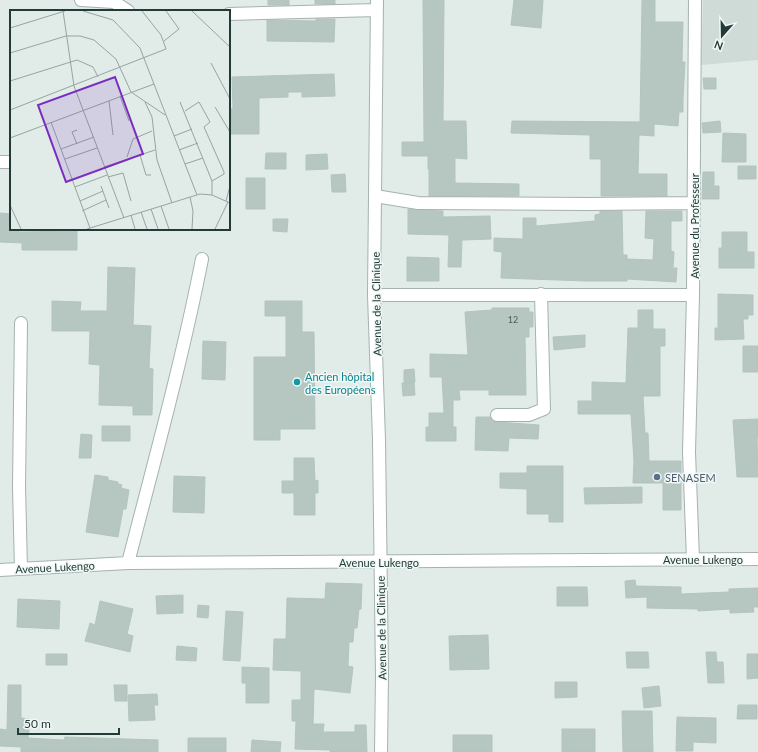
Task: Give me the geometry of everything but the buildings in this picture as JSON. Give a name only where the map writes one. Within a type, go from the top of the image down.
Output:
[{"type":"street","points":[[81,0],[114,2],[126,10]]},
{"type":"street","name":"Avenue du Professeur","points":[[693,559],[689,452],[693,295],[695,0]]},
{"type":"street","points":[[230,14],[377,5]]},
{"type":"street","name":"Avenue de la Clinique","points":[[377,5],[374,295],[379,440],[382,675],[381,752]]},
{"type":"street","points":[[375,196],[418,203],[694,203]]},
{"type":"street","points":[[128,563],[175,381],[194,302],[202,259]]},
{"type":"street","points":[[497,415],[529,415],[544,409],[541,294]]},
{"type":"street","points":[[374,295],[693,295]]},
{"type":"street","points":[[20,323],[19,487],[21,569]]},
{"type":"street","name":"Avenue Lukengo","points":[[0,570],[128,563],[758,559]]},
{"type":"shaded area","points":[[703,0],[758,0],[758,60],[701,65]]},
{"type":"place","name":"Ancien hôpital des Européens","points":[[297,382]]},
{"type":"place","name":"SENASEM","points":[[657,477]]}]
